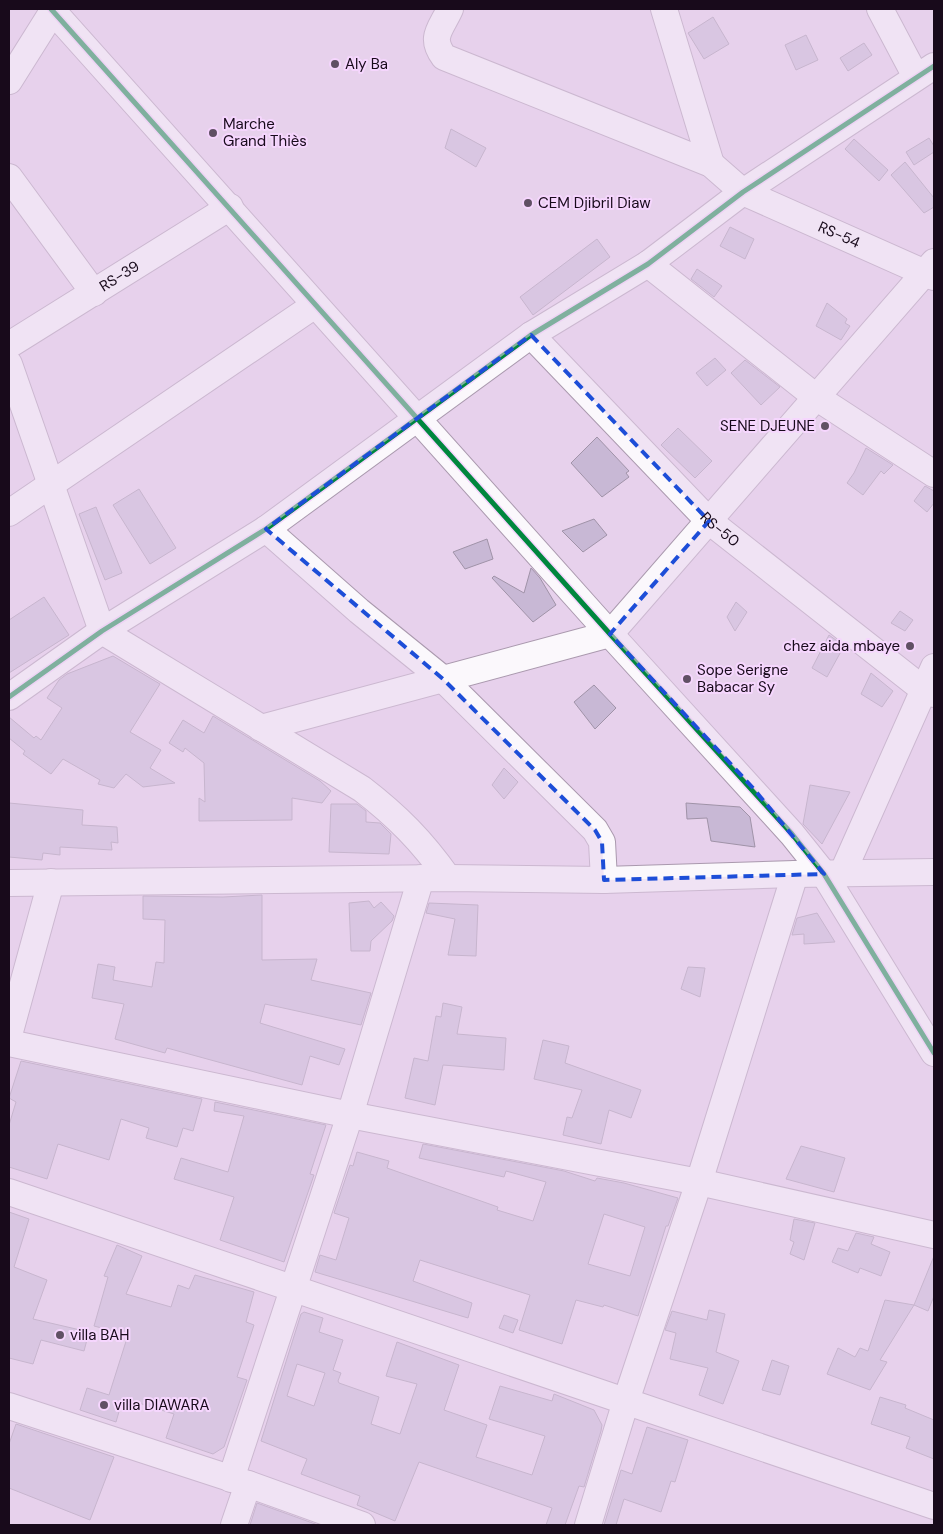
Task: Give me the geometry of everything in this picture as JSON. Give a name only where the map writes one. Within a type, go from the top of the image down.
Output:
[{"type":"street","points":[[450,9],[436,38],[436,47],[444,57],[711,164]]},
{"type":"street","points":[[664,9],[711,164]]},
{"type":"street","points":[[9,697],[102,631],[266,529],[531,335],[648,264],[743,192],[925,71],[880,9]]},
{"type":"street","points":[[9,81],[52,10],[610,634],[833,874],[934,1053]]},
{"type":"street","name":"RS-54","points":[[711,164],[743,192],[931,271]]},
{"type":"street","points":[[9,177],[94,293]]},
{"type":"street","name":"RS-39","points":[[9,345],[230,207]]},
{"type":"street","points":[[648,264],[816,397],[934,474]]},
{"type":"street","points":[[261,728],[610,634],[816,397],[931,271]]},
{"type":"street","points":[[9,513],[315,305]]},
{"type":"street","name":"RS-50","points":[[531,335],[709,521],[931,683]]},
{"type":"street","points":[[9,364],[102,631],[362,789],[396,815],[425,846],[448,878]]},
{"type":"street","points":[[266,529],[359,611],[443,679],[595,830],[602,842],[604,880]]},
{"type":"street","points":[[833,874],[931,683]]},
{"type":"street","points":[[9,883],[421,878],[604,880],[934,872]]},
{"type":"street","points":[[588,1525],[626,1401],[699,1182],[795,874]]},
{"type":"street","points":[[234,1525],[240,1482],[294,1289],[350,1115],[421,878]]},
{"type":"street","points":[[9,1035],[51,882]]},
{"type":"street","points":[[9,1043],[350,1115],[699,1182],[934,1235]]},
{"type":"street","points":[[9,1192],[934,1506]]},
{"type":"street","points":[[9,1406],[240,1482],[362,1525]]},
{"type":"highlighted area","points":[[531,335],[709,521],[610,634],[753,788],[824,874],[604,880],[602,842],[595,830],[443,679],[266,529]]},
{"type":"building","points":[[713,17],[729,44],[704,59],[688,33]]},
{"type":"building","points":[[806,35],[818,60],[796,70],[785,45]]},
{"type":"building","points":[[864,43],[872,55],[848,71],[840,58]]},
{"type":"building","points":[[451,129],[486,148],[476,167],[445,148]]},
{"type":"building","points":[[929,138],[934,146],[934,152],[914,165],[906,152]]},
{"type":"building","points":[[854,139],[888,170],[879,181],[845,149]]},
{"type":"building","points":[[905,162],[934,198],[934,207],[924,213],[891,175]]},
{"type":"building","points":[[730,227],[754,239],[745,259],[720,246]]},
{"type":"building","points":[[597,239],[610,257],[533,315],[520,297]]},
{"type":"building","points":[[697,269],[722,286],[714,297],[691,279]]},
{"type":"building","points":[[827,303],[847,319],[845,323],[850,326],[841,340],[816,326]]},
{"type":"building","points":[[715,358],[726,370],[707,386],[696,373]]},
{"type":"building","points":[[745,360],[780,387],[761,405],[731,373]]},
{"type":"building","points":[[678,428],[712,461],[695,478],[661,445]]},
{"type":"building","points":[[597,437],[629,471],[626,473],[629,477],[602,497],[571,463]]},
{"type":"building","points":[[866,448],[893,465],[884,474],[881,471],[863,495],[847,483]]},
{"type":"building","points":[[925,486],[934,491],[934,503],[927,512],[914,501]]},
{"type":"building","points":[[139,489],[176,548],[150,564],[113,505]]},
{"type":"building","points":[[96,507],[122,573],[105,580],[79,514]]},
{"type":"building","points":[[594,519],[607,535],[583,552],[562,531]]},
{"type":"building","points":[[487,539],[493,559],[465,569],[453,552]]},
{"type":"building","points":[[531,568],[540,578],[556,605],[533,622],[492,578],[494,576],[524,593]]},
{"type":"building","points":[[44,597],[69,635],[9,673],[9,620]]},
{"type":"building","points":[[736,602],[747,612],[735,631],[727,617]]},
{"type":"building","points":[[900,611],[913,620],[905,631],[891,623]]},
{"type":"building","points":[[829,635],[844,646],[827,677],[812,668]]},
{"type":"building","points":[[113,656],[160,684],[130,732],[161,750],[150,768],[175,783],[143,787],[126,774],[114,788],[98,784],[100,780],[63,759],[51,774],[23,754],[25,751],[9,738],[9,717],[34,738],[36,736],[41,740],[62,708],[47,698],[59,680],[67,674]]},
{"type":"building","points":[[871,673],[893,691],[882,707],[861,694]]},
{"type":"building","points":[[594,685],[616,708],[595,729],[574,702]]},
{"type":"building","points":[[213,716],[320,781],[331,791],[322,803],[292,798],[292,820],[199,821],[199,798],[205,802],[204,763],[185,748],[183,752],[169,743],[183,720],[204,733]]},
{"type":"building","points":[[504,768],[518,782],[504,799],[492,785]]},
{"type":"building","points":[[810,785],[850,792],[822,844],[803,824]]},
{"type":"building","points":[[9,803],[83,810],[82,825],[117,827],[118,843],[111,842],[112,850],[60,847],[60,855],[43,853],[42,860],[9,857]]},
{"type":"building","points":[[686,803],[740,807],[750,817],[755,847],[711,841],[707,818],[687,819]]},
{"type":"building","points":[[331,804],[357,804],[366,811],[366,822],[380,823],[391,834],[389,854],[329,852]]},
{"type":"building","points":[[262,895],[262,960],[317,959],[311,980],[371,993],[361,1025],[265,1004],[260,1023],[345,1049],[339,1065],[310,1056],[302,1085],[167,1048],[165,1053],[115,1039],[124,1004],[92,998],[98,964],[115,967],[113,980],[152,987],[156,962],[164,963],[165,920],[143,919],[143,896],[223,897]]},
{"type":"building","points":[[369,901],[374,908],[381,902],[394,916],[392,921],[371,941],[370,951],[351,951],[349,903]]},
{"type":"building","points":[[429,903],[478,905],[476,956],[448,955],[455,919],[426,913]]},
{"type":"building","points":[[817,913],[835,942],[804,944],[804,934],[792,935],[797,918]]},
{"type":"building","points":[[688,967],[705,968],[700,997],[681,989]]},
{"type":"building","points":[[443,1003],[462,1007],[457,1034],[506,1038],[504,1070],[443,1065],[435,1105],[405,1098],[414,1058],[428,1061],[436,1016],[441,1017]]},
{"type":"building","points":[[543,1040],[569,1046],[565,1063],[641,1090],[631,1118],[609,1110],[601,1144],[563,1135],[567,1117],[572,1118],[582,1090],[534,1079]]},
{"type":"building","points":[[21,1061],[202,1099],[193,1131],[183,1128],[177,1147],[146,1138],[149,1128],[121,1119],[109,1160],[58,1144],[47,1179],[9,1167],[9,1125],[16,1102],[9,1098]]},
{"type":"building","points":[[215,1102],[326,1125],[310,1174],[314,1175],[284,1262],[220,1240],[234,1197],[174,1179],[181,1158],[228,1172],[244,1116],[214,1111]]},
{"type":"building","points":[[423,1144],[564,1171],[595,1181],[597,1178],[624,1183],[678,1198],[668,1226],[666,1226],[638,1316],[604,1305],[603,1307],[576,1300],[562,1344],[519,1330],[530,1295],[420,1260],[413,1281],[472,1303],[468,1318],[315,1272],[320,1255],[336,1260],[349,1218],[334,1213],[350,1165],[353,1166],[357,1152],[389,1161],[387,1168],[498,1207],[497,1210],[533,1221],[546,1182],[506,1171],[504,1177],[419,1158]],"holes":[[[604,1214],[645,1227],[630,1276],[588,1264]]]},
{"type":"building","points":[[801,1146],[845,1158],[834,1192],[786,1179]]},
{"type":"building","points":[[9,1212],[29,1219],[14,1267],[47,1280],[33,1319],[89,1332],[84,1351],[41,1340],[33,1364],[9,1358]]},
{"type":"building","points":[[794,1219],[815,1223],[804,1260],[790,1254],[794,1242],[790,1240]]},
{"type":"building","points":[[856,1233],[874,1237],[871,1244],[890,1252],[881,1276],[860,1268],[858,1273],[832,1262],[838,1248],[848,1251]]},
{"type":"building","points":[[117,1245],[142,1256],[126,1294],[171,1307],[178,1285],[189,1289],[195,1275],[254,1292],[246,1322],[254,1325],[237,1377],[247,1380],[224,1447],[213,1454],[166,1438],[174,1414],[123,1398],[116,1422],[80,1410],[87,1388],[109,1395],[128,1335],[94,1326],[108,1277],[104,1276]]},
{"type":"building","points":[[934,1256],[934,1296],[928,1311],[914,1305]]},
{"type":"building","points":[[885,1300],[914,1305],[880,1360],[887,1362],[870,1390],[827,1374],[838,1348],[855,1357],[860,1348],[868,1351]]},
{"type":"building","points":[[709,1310],[725,1314],[716,1352],[739,1361],[723,1404],[699,1395],[708,1368],[670,1359],[676,1333],[665,1330],[672,1311],[707,1320]]},
{"type":"building","points":[[304,1312],[323,1318],[319,1332],[343,1340],[333,1370],[341,1373],[339,1383],[379,1397],[371,1424],[400,1434],[417,1384],[386,1376],[397,1342],[459,1365],[444,1410],[487,1425],[476,1457],[532,1475],[545,1436],[489,1419],[500,1386],[552,1401],[554,1394],[594,1410],[602,1425],[601,1431],[584,1487],[579,1486],[565,1525],[546,1525],[552,1508],[419,1462],[395,1521],[357,1505],[360,1496],[301,1474],[307,1459],[261,1441],[301,1314]],"holes":[[[297,1364],[325,1373],[314,1406],[287,1396]]]},
{"type":"building","points":[[504,1315],[518,1320],[513,1333],[499,1328]]},
{"type":"building","points":[[772,1360],[789,1366],[780,1395],[762,1390]]},
{"type":"building","points":[[880,1397],[906,1405],[905,1408],[934,1420],[934,1459],[906,1448],[910,1437],[871,1424]]},
{"type":"building","points":[[16,1424],[114,1457],[90,1520],[9,1488],[9,1444]]},
{"type":"building","points":[[647,1427],[688,1440],[675,1482],[671,1481],[661,1512],[624,1499],[616,1525],[604,1525],[621,1470],[632,1474]]},
{"type":"building","points":[[257,1503],[318,1525],[250,1525]]},
{"type":"cycle path","points":[[51,9],[610,634],[792,834],[824,874],[934,1053]]},
{"type":"cycle path","points":[[9,697],[102,631],[266,529],[531,335],[648,264],[743,192],[934,66]]},
{"type":"place","name":"Aly Ba","points":[[335,64]]},
{"type":"place","name":"Marche Grand Thiès","points":[[213,133]]},
{"type":"place","name":"CEM Djibril Diaw","points":[[528,203]]},
{"type":"place","name":"SENE DJEUNE","points":[[825,426]]},
{"type":"place","name":"chez aida mbaye","points":[[910,646]]},
{"type":"place","name":"Sope Serigne Babacar Sy","points":[[687,679]]},
{"type":"place","name":"villa BAH","points":[[60,1335]]},
{"type":"place","name":"villa DIAWARA","points":[[104,1405]]}]
